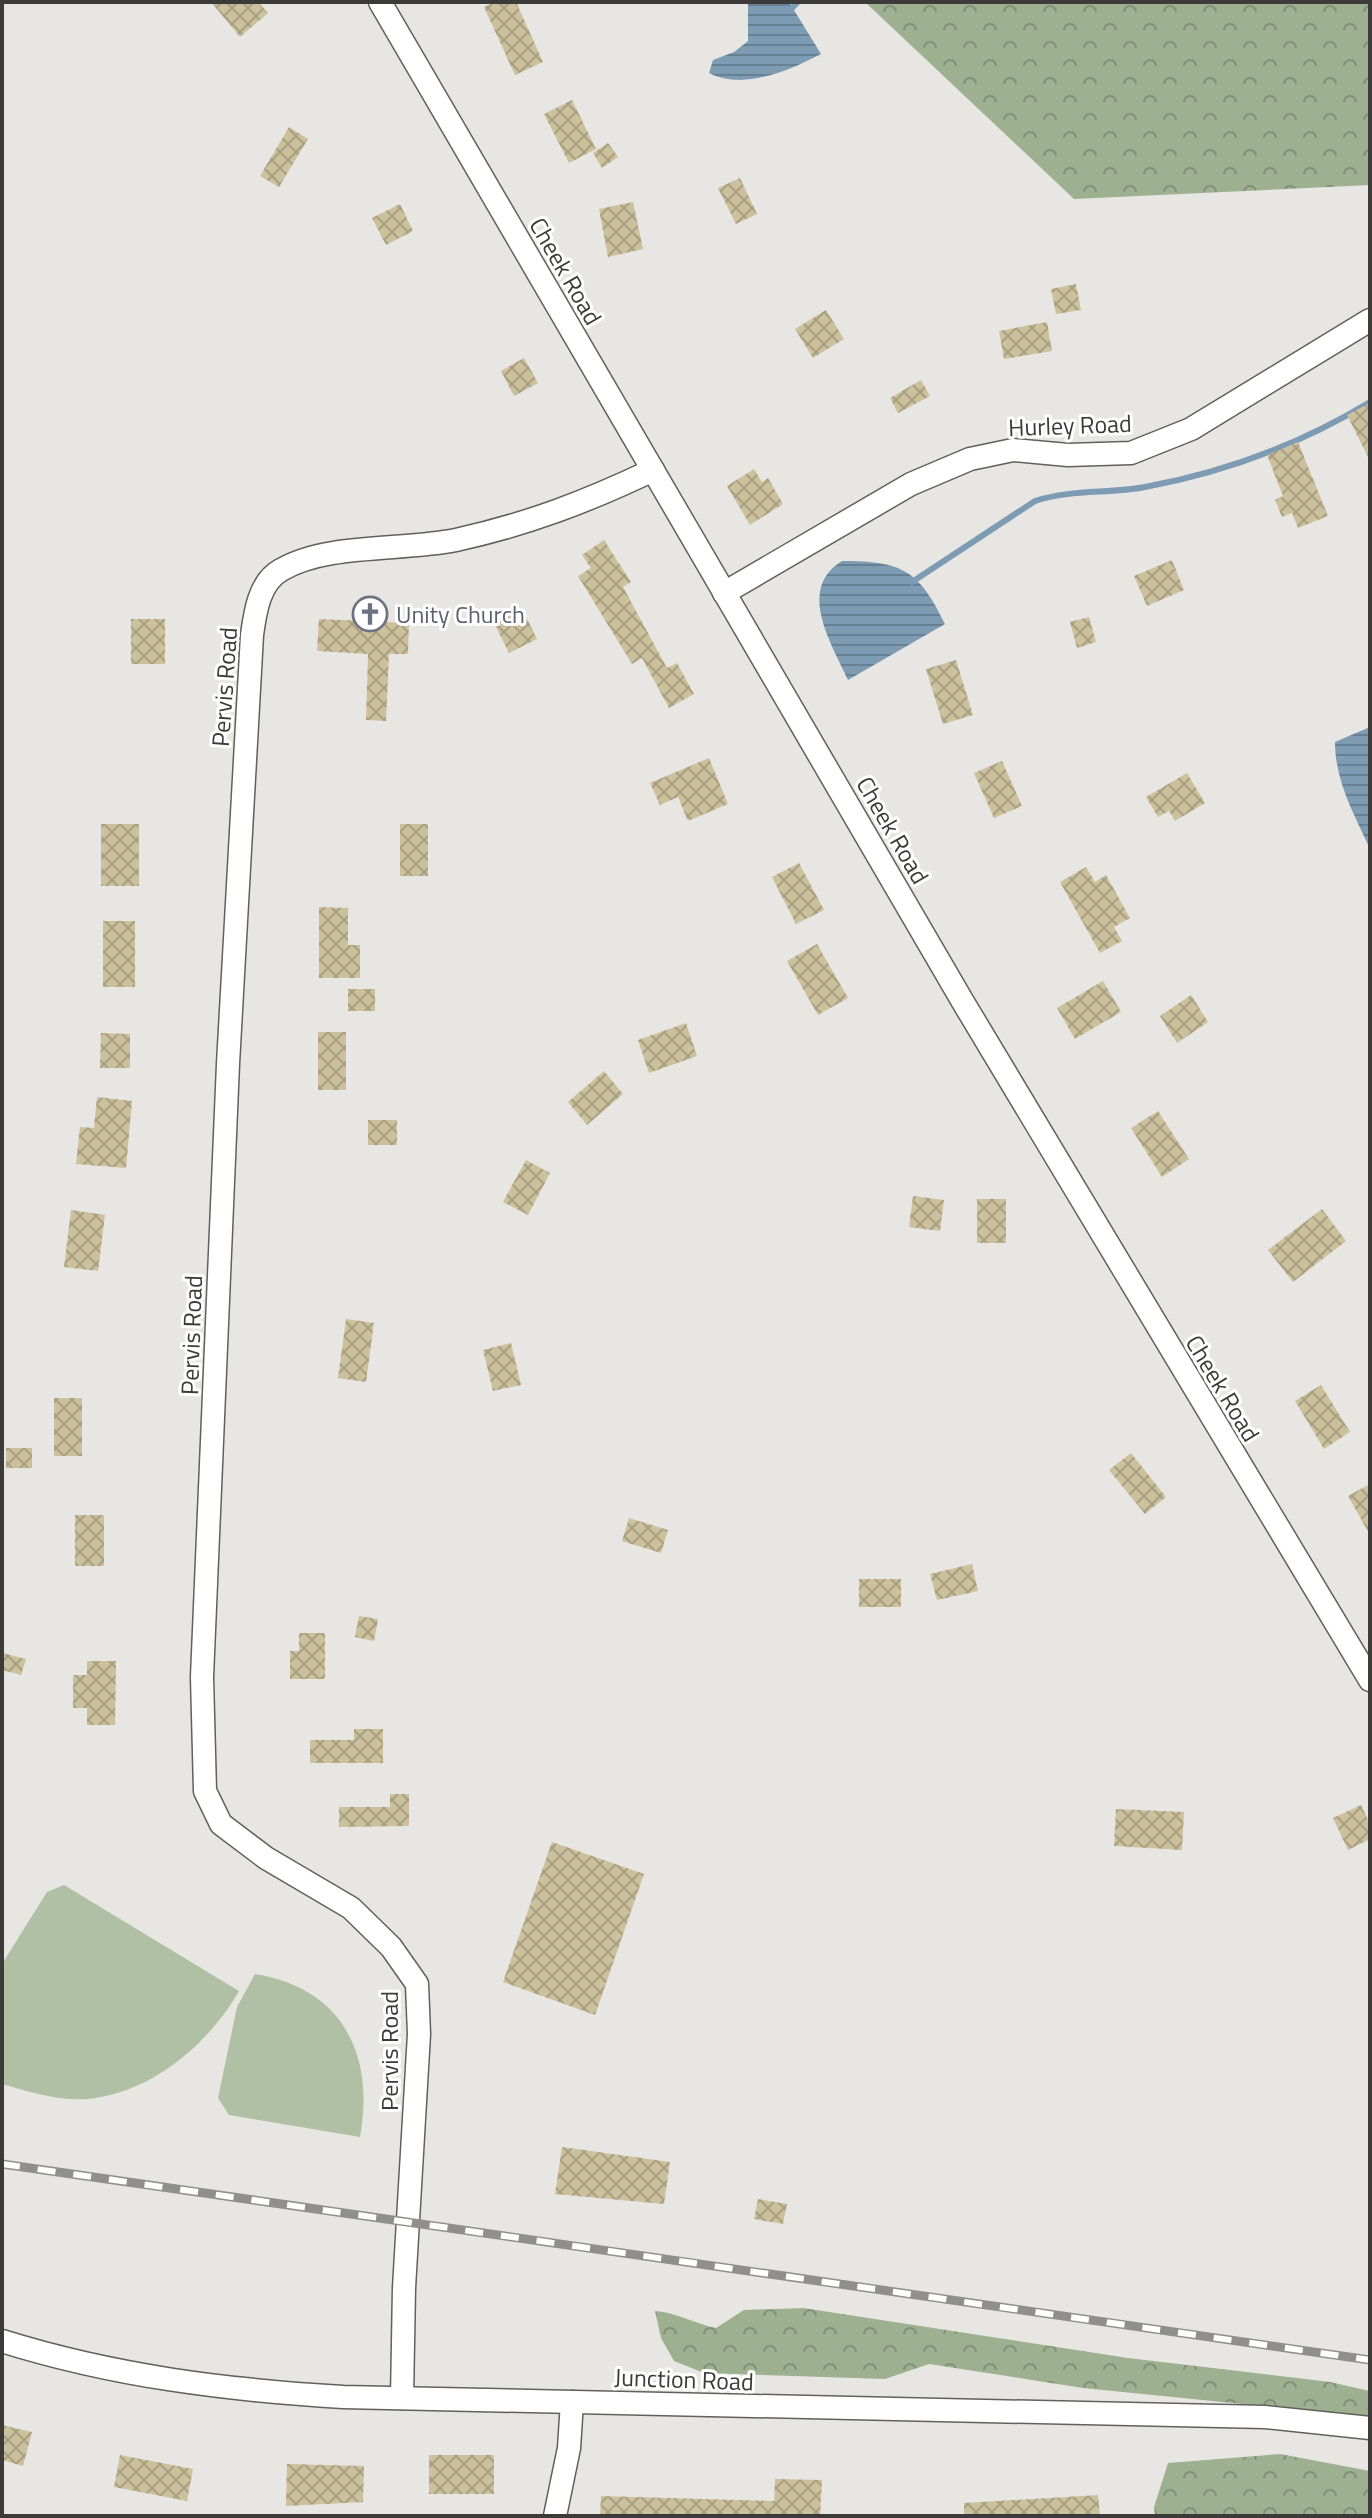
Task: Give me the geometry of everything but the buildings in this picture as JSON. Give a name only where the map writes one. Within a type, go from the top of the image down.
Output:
[{"type":"street","name":"Cheek Road","points":[[380,2],[1185,1376],[1370,1678]]},
{"type":"street","name":"Hurley Road","points":[[724,593],[911,484],[970,459],[1013,450],[1068,455],[1131,453],[1191,429],[1370,320]]},
{"type":"street","name":"Pervis Road","points":[[402,2398],[404,2288],[418,2063],[417,1984],[391,1947],[351,1908],[266,1858],[221,1824],[210,1808],[205,1791],[202,1677],[228,1064],[252,635],[266,585],[277,571],[291,565],[318,556],[455,540],[530,521],[579,505],[653,470]]},
{"type":"street","name":"Junction Road","points":[[2,2341],[87,2364],[179,2383],[234,2390],[402,2398],[1265,2417],[1370,2428]]},
{"type":"street","points":[[555,2516],[569,2448],[572,2402]]},
{"type":"green space","points":[[865,2],[1370,2],[1370,185],[1074,199]]},
{"type":"green space","points":[[64,1885],[239,1991],[211,2030],[175,2063],[133,2087],[87,2099],[54,2097],[2,2084],[2,1964],[47,1892]]},
{"type":"green space","points":[[255,1974],[285,1982],[310,1994],[330,2010],[346,2030],[362,2078],[360,2137],[229,2115],[218,2098],[237,2007]]},
{"type":"green space","points":[[803,2308],[1128,2358],[1330,2382],[1370,2391],[1370,2417],[1083,2388],[929,2364],[885,2379],[704,2373],[674,2361],[661,2338],[655,2311],[716,2328],[744,2310]]},
{"type":"green space","points":[[1280,2454],[1370,2471],[1370,2516],[1155,2516],[1154,2507],[1168,2463]]},
{"type":"water","points":[[748,2],[789,2],[821,54],[781,72],[752,79],[737,80],[709,73],[713,60],[734,52],[748,41]]},
{"type":"water","points":[[842,561],[880,563],[906,572],[926,591],[945,624],[848,680],[827,634],[819,601],[821,586],[828,573]]},
{"type":"water","points":[[1370,727],[1370,849],[1342,784],[1335,742]]},
{"type":"waterway","points":[[792,8],[798,2]]},
{"type":"waterway","points":[[912,582],[1035,501],[1062,495],[1145,487],[1233,465],[1317,431],[1370,402]]},
{"type":"railway","points":[[2,2164],[1370,2360]]},
{"type":"place","name":"Unity Church","points":[[370,614]]}]
